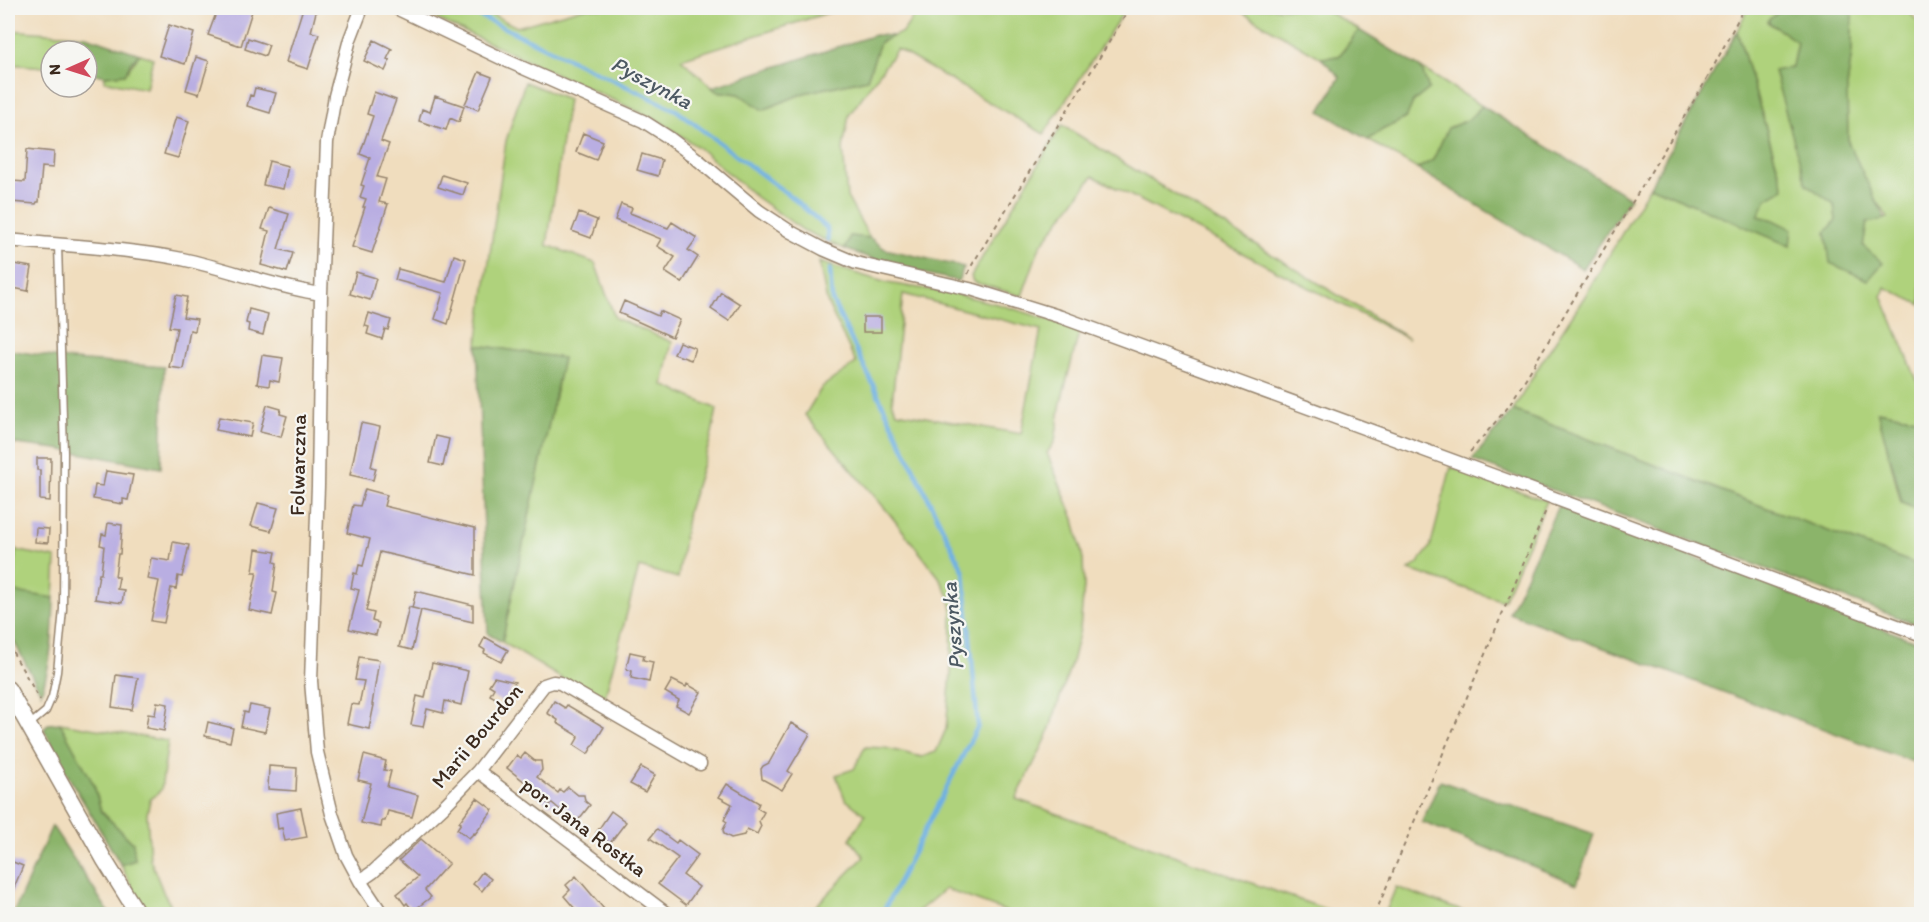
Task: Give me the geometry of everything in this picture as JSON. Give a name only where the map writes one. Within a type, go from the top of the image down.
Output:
[{"type":"street","name":"Folwarczna","points":[[362,8],[350,39],[335,96],[327,142],[312,648],[313,724],[323,782],[346,855],[382,915]]},
{"type":"street","points":[[396,8],[505,60],[643,121],[697,159],[759,211],[823,249],[856,263],[1004,298],[1061,317],[1922,635]]},
{"type":"street","points":[[8,240],[155,254],[321,294]]},
{"type":"street","name":"Marii Bourdon","points":[[360,881],[373,872],[443,807],[478,771],[544,685],[553,682],[560,683],[700,764]]},
{"type":"street","points":[[8,689],[12,706],[28,725],[138,915]]},
{"type":"street","name":"por. Jana Rostka","points":[[478,771],[667,915]]},
{"type":"lane","points":[[28,725],[46,711],[52,697],[57,672],[63,609],[64,453],[58,245]]},
{"type":"path","points":[[962,287],[972,265],[1130,8]]},
{"type":"path","points":[[1461,463],[1509,406],[1707,79],[1744,8]]},
{"type":"path","points":[[1376,915],[1552,497]]},
{"type":"path","points":[[8,644],[46,711]]},
{"type":"green space","points":[[413,8],[479,8],[517,27],[583,8],[843,8],[681,59],[716,91],[739,94],[763,110],[804,93],[867,79],[880,42],[903,32],[919,8],[1126,8],[1044,134],[897,49],[849,115],[843,148],[847,197],[870,238],[850,236],[845,249],[803,230],[756,197],[699,148],[661,122]]},
{"type":"green space","points":[[1235,8],[1323,8],[1359,30],[1339,56],[1321,58]]},
{"type":"green space","points":[[1748,8],[1784,8],[1767,22],[1797,41],[1792,67],[1775,71],[1806,183],[1834,204],[1836,220],[1869,279],[1875,271],[1863,246],[1867,222],[1888,218],[1874,198],[1848,142],[1847,87],[1852,51],[1850,8],[1905,8],[1921,25],[1921,305],[1885,287],[1882,296],[1921,390],[1921,419],[1878,411],[1901,503],[1921,511],[1921,566],[1513,410],[1585,296],[1650,186],[1790,246],[1774,220],[1758,216],[1766,199],[1784,188],[1737,31]]},
{"type":"green space","points":[[1784,8],[1850,8],[1852,13],[1852,51],[1847,87],[1848,142],[1885,219],[1867,223],[1863,246],[1883,263],[1868,280],[1830,263],[1826,232],[1836,220],[1834,204],[1806,184],[1774,71],[1792,67],[1797,42],[1767,21]]},
{"type":"green space","points":[[8,30],[74,35],[71,39],[39,39],[39,67],[8,64]]},
{"type":"green space","points":[[1359,30],[1421,68],[1429,89],[1413,102],[1406,118],[1368,140],[1320,111],[1340,77],[1321,58],[1339,56]]},
{"type":"green space","points":[[1737,31],[1784,189],[1767,199],[1758,216],[1774,220],[1792,229],[1790,246],[1650,186]]},
{"type":"green space","points":[[74,35],[95,39],[70,39]]},
{"type":"green space","points":[[875,35],[893,36],[880,42],[867,79],[804,93],[763,110],[739,94],[716,91],[712,87]]},
{"type":"green space","points":[[99,40],[140,54],[125,74],[99,75]]},
{"type":"green space","points":[[140,54],[153,58],[146,89],[104,81],[105,76],[125,74]]},
{"type":"green space","points":[[1421,68],[1482,106],[1468,120],[1448,128],[1433,160],[1417,169],[1368,140],[1406,118],[1413,102],[1429,89]]},
{"type":"green space","points":[[525,82],[568,99],[547,245],[595,263],[615,318],[672,342],[663,385],[717,409],[711,438],[688,511],[678,578],[639,567],[603,704],[502,642],[563,358],[477,345],[506,141]]},
{"type":"green space","points":[[1482,106],[1630,198],[1583,269],[1417,169],[1433,160],[1448,128],[1468,120]]},
{"type":"green space","points":[[1062,125],[1409,339],[1093,176],[1040,246],[1022,296],[973,282],[971,276]]},
{"type":"green space","points":[[850,236],[870,238],[885,249],[964,267],[958,281],[895,267],[845,249]]},
{"type":"green space","points":[[819,262],[887,283],[952,293],[1001,305],[1080,329],[1061,402],[1055,441],[1047,453],[1074,519],[1083,559],[1084,586],[1080,629],[1047,737],[1016,799],[1339,914],[1013,914],[945,889],[915,914],[808,914],[864,857],[850,839],[865,815],[845,799],[836,775],[854,769],[865,747],[885,748],[922,757],[936,752],[946,729],[951,673],[952,609],[949,596],[939,577],[888,512],[805,415],[822,387],[856,363],[827,302]],"holes":[[[903,294],[1041,330],[1021,434],[897,412],[892,403]]]},
{"type":"green space","points":[[477,345],[563,358],[502,642],[488,634]]},
{"type":"green space","points":[[8,350],[73,360],[164,367],[161,468],[57,449],[8,443]]},
{"type":"green space","points":[[1513,410],[1921,566],[1921,626],[1472,460]]},
{"type":"green space","points":[[1877,411],[1921,419],[1921,511],[1902,503]]},
{"type":"green space","points":[[1451,467],[1547,501],[1503,601],[1409,570],[1430,548]]},
{"type":"green space","points":[[1558,506],[1921,643],[1921,765],[1509,613]]},
{"type":"green space","points":[[8,549],[15,550],[15,592],[54,598],[50,658],[41,693],[8,630]]},
{"type":"green space","points":[[15,550],[56,558],[54,598],[15,593]]},
{"type":"green space","points":[[60,723],[168,741],[161,790],[150,800],[147,814],[150,859],[164,894],[176,914],[147,914],[144,910],[121,865],[135,860],[133,843],[101,811],[94,785]]},
{"type":"green space","points":[[60,723],[94,785],[101,811],[133,843],[135,860],[121,865],[64,769],[44,729],[48,724]]},
{"type":"green space","points":[[1440,781],[1594,834],[1577,884],[1422,822]]},
{"type":"green space","points":[[52,826],[110,914],[13,914]]},
{"type":"green space","points":[[1396,887],[1470,914],[1385,914]]},
{"type":"building","points":[[218,8],[253,8],[241,46],[208,35]]},
{"type":"building","points":[[303,8],[317,8],[311,32],[319,34],[308,69],[286,62]]},
{"type":"building","points":[[169,25],[194,33],[185,64],[159,56]]},
{"type":"building","points":[[248,38],[269,45],[265,56],[245,49]]},
{"type":"building","points":[[374,40],[392,49],[385,71],[364,61]]},
{"type":"building","points":[[196,57],[209,61],[199,94],[186,90]]},
{"type":"building","points":[[479,72],[492,77],[478,110],[465,104]]},
{"type":"building","points":[[255,88],[276,93],[270,113],[247,106]]},
{"type":"building","points":[[374,92],[396,100],[381,141],[389,144],[377,177],[386,179],[379,202],[388,204],[372,253],[352,247],[365,207],[363,207],[366,199],[360,197],[364,186],[361,185],[370,158],[360,154],[373,116],[367,114]]},
{"type":"building","points":[[435,96],[464,106],[459,122],[450,118],[446,130],[419,121],[422,109],[430,112]]},
{"type":"building","points":[[176,117],[189,121],[178,158],[164,154]]},
{"type":"building","points":[[583,133],[603,141],[596,160],[576,152]]},
{"type":"building","points":[[27,149],[54,152],[53,168],[42,167],[39,202],[36,204],[11,202],[8,198],[8,183],[25,182]]},
{"type":"building","points":[[642,154],[662,160],[658,176],[637,170]]},
{"type":"building","points":[[269,161],[288,166],[283,189],[263,185]]},
{"type":"building","points":[[442,175],[467,183],[463,195],[438,187]]},
{"type":"building","points":[[621,204],[632,208],[630,213],[668,228],[672,222],[697,238],[688,250],[698,257],[682,283],[665,272],[675,257],[657,246],[661,239],[615,220]]},
{"type":"building","points":[[269,208],[289,214],[278,249],[293,253],[287,272],[261,265],[269,231],[262,229]]},
{"type":"building","points":[[579,213],[597,220],[591,238],[572,231]]},
{"type":"building","points":[[454,255],[466,259],[448,324],[435,319],[443,293],[395,280],[398,269],[446,282]]},
{"type":"building","points":[[8,263],[32,267],[28,291],[8,287]]},
{"type":"building","points":[[356,272],[376,278],[370,300],[350,294]]},
{"type":"building","points":[[721,292],[740,304],[729,321],[711,309]]},
{"type":"building","points":[[176,295],[187,297],[183,317],[197,319],[195,331],[190,330],[183,369],[169,367],[177,328],[169,327]]},
{"type":"building","points":[[624,301],[658,316],[660,311],[680,320],[672,337],[619,313]]},
{"type":"building","points":[[249,309],[268,314],[263,335],[248,331],[249,324],[246,323]]},
{"type":"building","points":[[369,313],[391,320],[382,339],[367,334],[369,327],[365,326]]},
{"type":"building","points":[[863,317],[881,317],[881,332],[863,332]]},
{"type":"building","points":[[679,342],[695,348],[691,360],[674,354]]},
{"type":"building","points":[[262,355],[283,358],[279,382],[270,380],[269,386],[257,384]]},
{"type":"building","points":[[267,405],[281,409],[280,414],[287,416],[281,437],[260,432]]},
{"type":"building","points":[[219,417],[253,423],[250,437],[216,430]]},
{"type":"building","points":[[361,423],[380,427],[371,467],[376,468],[373,480],[350,475]]},
{"type":"building","points":[[436,436],[449,439],[443,466],[430,463]]},
{"type":"building","points":[[37,458],[51,458],[50,501],[40,500],[40,470],[37,470]]},
{"type":"building","points":[[106,471],[133,475],[128,500],[123,499],[123,504],[93,499],[95,485],[103,486]]},
{"type":"building","points":[[365,489],[387,495],[384,506],[475,528],[475,575],[380,552],[366,611],[374,613],[372,621],[379,623],[376,635],[349,629],[359,590],[351,588],[354,573],[357,574],[359,565],[363,566],[370,539],[347,533],[353,505],[360,506]]},
{"type":"building","points":[[258,503],[278,508],[271,531],[251,526]]},
{"type":"building","points":[[108,523],[122,525],[120,554],[118,554],[115,577],[119,577],[117,589],[124,590],[122,603],[95,599],[104,546],[100,545],[102,534],[106,535]]},
{"type":"building","points":[[36,528],[49,529],[48,543],[35,542]]},
{"type":"building","points":[[173,542],[189,545],[182,577],[178,576],[176,589],[171,588],[164,623],[151,621],[159,581],[147,579],[151,558],[170,561]]},
{"type":"building","points":[[256,549],[276,552],[274,562],[277,563],[273,592],[277,593],[272,615],[249,610],[257,572],[253,572]]},
{"type":"building","points":[[416,591],[473,605],[473,622],[412,608]]},
{"type":"building","points":[[409,607],[421,610],[412,650],[399,647]]},
{"type":"building","points":[[485,637],[508,650],[501,662],[484,653],[485,650],[480,647]]},
{"type":"building","points":[[630,652],[644,655],[643,660],[653,662],[649,682],[631,678],[632,671],[626,669]]},
{"type":"building","points":[[359,657],[379,660],[369,729],[347,724],[351,704],[359,705],[364,681],[355,680]]},
{"type":"building","points":[[432,663],[468,671],[461,705],[445,701],[443,713],[427,709],[423,727],[411,725],[417,696],[425,698]]},
{"type":"building","points":[[116,675],[138,678],[132,710],[112,707]]},
{"type":"building","points":[[494,677],[515,682],[504,703],[490,695],[494,688],[489,685]]},
{"type":"building","points":[[672,680],[686,687],[687,684],[701,692],[689,713],[676,706],[679,700],[665,692]]},
{"type":"building","points":[[554,701],[565,708],[567,705],[604,727],[588,754],[574,745],[579,736],[557,723],[558,720],[547,713]]},
{"type":"building","points":[[157,702],[168,704],[164,731],[146,728],[148,714],[155,715]]},
{"type":"building","points":[[250,705],[270,709],[265,732],[241,727],[244,712],[248,713]]},
{"type":"building","points":[[208,722],[233,728],[230,742],[205,736]]},
{"type":"building","points":[[791,723],[810,734],[788,771],[792,774],[782,790],[762,779],[761,769],[769,763]]},
{"type":"building","points":[[525,753],[535,761],[541,761],[542,770],[537,777],[558,793],[568,787],[578,795],[584,795],[585,801],[590,805],[576,823],[552,803],[550,805],[528,789],[530,786],[507,768],[517,755],[521,758]]},
{"type":"building","points":[[364,755],[386,761],[384,770],[391,771],[387,787],[418,795],[412,817],[388,811],[381,827],[361,823],[371,783],[358,780]]},
{"type":"building","points":[[269,766],[297,768],[296,791],[268,789]]},
{"type":"building","points":[[641,767],[655,775],[645,792],[630,784]]},
{"type":"building","points":[[727,784],[759,803],[757,808],[764,812],[759,821],[761,826],[757,834],[747,829],[744,835],[731,838],[724,834],[723,830],[727,822],[724,820],[732,804],[719,797]]},
{"type":"building","points":[[477,798],[493,810],[475,834],[469,838],[457,829],[461,823],[459,822]]},
{"type":"building","points":[[301,808],[307,837],[285,841],[282,828],[278,829],[276,813]]},
{"type":"building","points":[[611,811],[626,822],[610,843],[596,833]]},
{"type":"building","points":[[657,829],[676,843],[678,840],[698,855],[683,875],[699,887],[686,905],[658,884],[678,858],[650,838]]},
{"type":"building","points":[[421,839],[449,863],[425,890],[431,897],[413,911],[397,894],[418,877],[399,860]]},
{"type":"building","points":[[8,860],[23,866],[8,902]]},
{"type":"building","points":[[482,872],[491,879],[482,891],[473,884]]},
{"type":"building","points":[[576,876],[609,915],[576,910],[564,896],[570,890],[566,885]]},
{"type":"waterway","name":"Pyszynka","points":[[463,8],[676,110],[794,199],[827,228],[828,240]]},
{"type":"waterway","name":"Pyszynka","points":[[830,269],[832,300],[964,572],[978,726],[882,914]]}]
